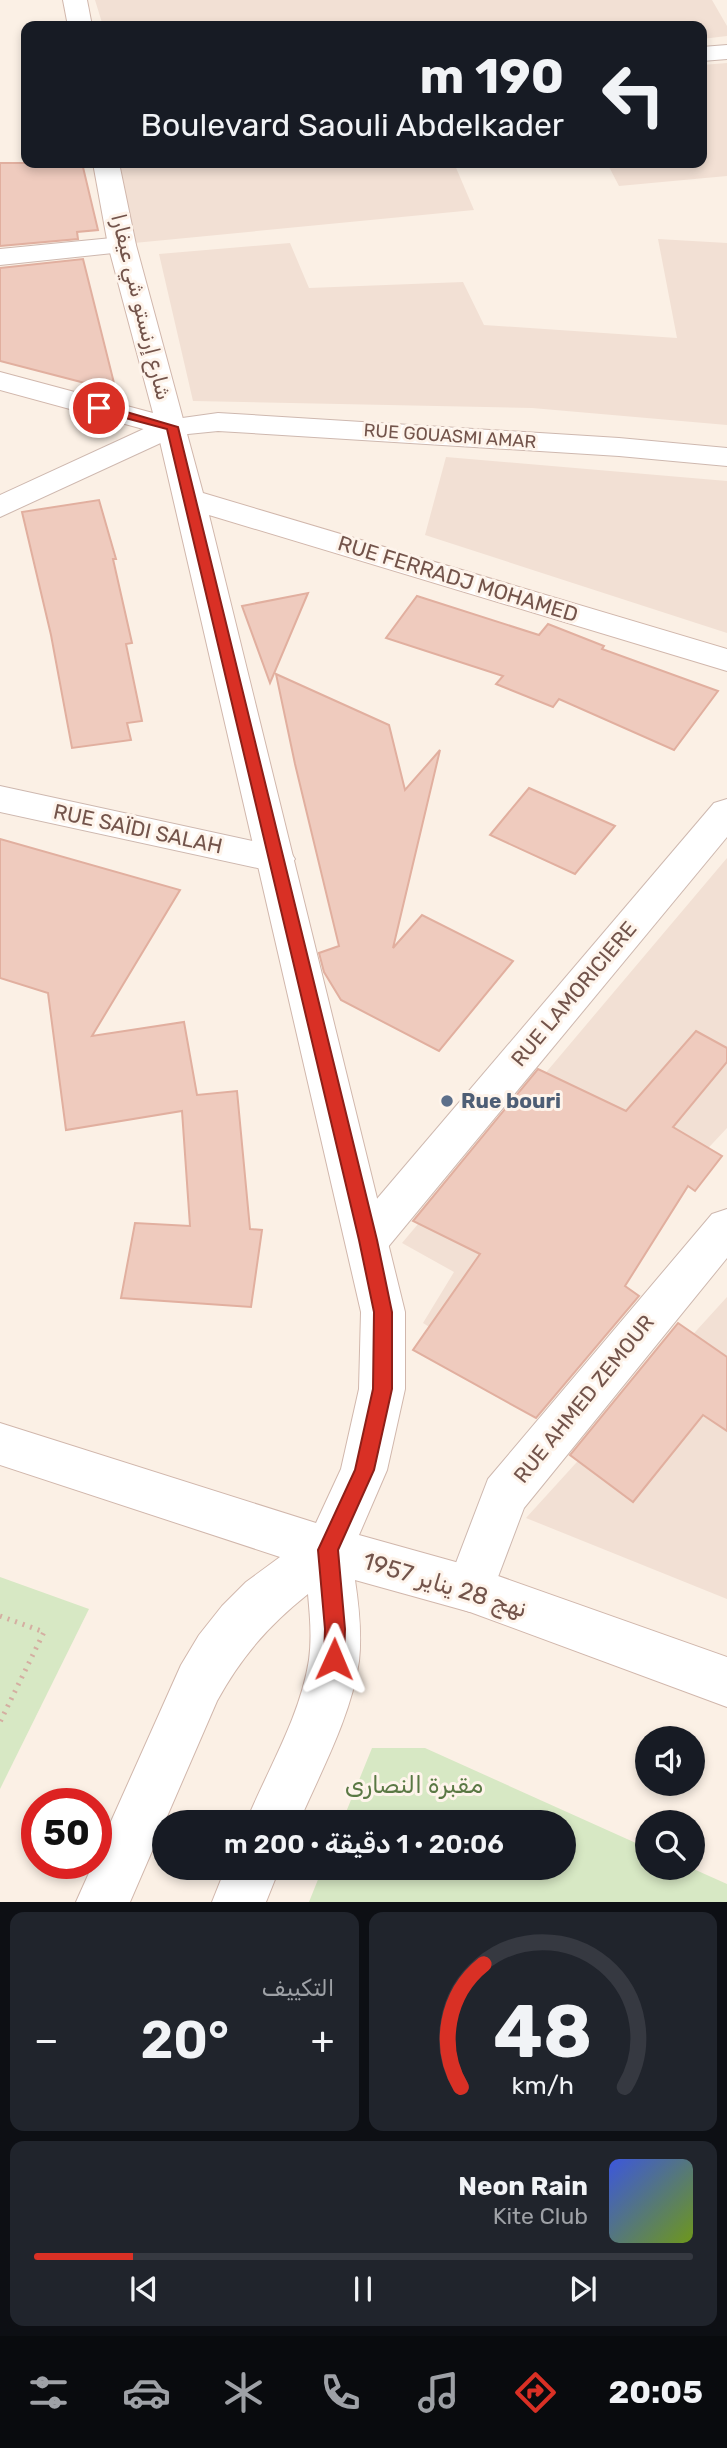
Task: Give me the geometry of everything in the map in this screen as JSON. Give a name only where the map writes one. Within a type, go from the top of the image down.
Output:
[{"type":"street","points":[[75,0],[79,21]]},
{"type":"street","points":[[707,54],[727,52]]},
{"type":"street","name":"شارع إرنستو شي عيفارا","points":[[103,1902],[199,1683],[217,1652],[239,1623],[263,1599],[328,1550],[364,1470],[382,1389],[383,1312],[190,499],[122,245],[107,168]]},
{"type":"street","points":[[0,257],[122,245]]},
{"type":"street","points":[[0,381],[172,427]]},
{"type":"street","name":"RUE GOUASMI AMAR","points":[[172,427],[218,422],[619,447],[727,457]]},
{"type":"street","points":[[0,507],[172,427]]},
{"type":"street","name":"RUE FERRADJ MOHAMED","points":[[190,499],[727,660]]},
{"type":"street","name":"RUE SAÏDI SALAH","points":[[0,799],[276,859]]},
{"type":"street","name":"RUE LAMORICIERE","points":[[368,1240],[727,812]]},
{"type":"street","name":"RUE AHMED ZEMOUR","points":[[470,1589],[505,1495],[727,1227]]},
{"type":"street","name":"نهج 28 يناير 1957","points":[[0,1444],[328,1550],[470,1589],[727,1682]]},
{"type":"street","name":"شارع إرنستو شي عيفارا","points":[[277,1810],[327,1691],[334,1659],[335,1629],[328,1550]]},
{"type":"street","points":[[239,1902],[248,1880]]},
{"type":"path","points":[[0,1616],[44,1632],[0,1722]]},
{"type":"shaded area","points":[[95,0],[712,0],[727,26],[727,36],[707,38],[707,21],[101,21]]},
{"type":"shaded area","points":[[727,63],[727,176],[619,186],[610,168],[707,168],[707,65]]},
{"type":"shaded area","points":[[119,168],[456,168],[474,210],[134,243]]},
{"type":"shaded area","points":[[658,239],[727,243],[727,425],[532,408],[193,401],[159,254],[290,243],[309,288],[463,282],[484,325],[677,338]]},
{"type":"shaded area","points":[[446,457],[727,481],[727,633],[425,535]]},
{"type":"shaded area","points":[[727,858],[727,1128],[500,1371],[423,1323],[454,1272],[402,1243]]},
{"type":"shaded area","points":[[727,1297],[727,1599],[526,1518]]},
{"type":"green space","points":[[0,1577],[89,1609],[0,1789]]},
{"type":"green space","name":"مقبرة النصارى","points":[[372,1748],[425,1748],[563,1810],[347,1810]]},
{"type":"green space","name":"مقبرة النصارى","points":[[576,1816],[635,1843],[635,1880],[705,1880],[705,1874],[727,1884],[727,1902],[309,1902],[318,1880],[576,1880]]},
{"type":"building","points":[[0,163],[21,163],[21,168],[83,168],[98,230],[77,232],[78,239],[0,246]]},
{"type":"building","points":[[83,259],[116,391],[0,361],[0,268]]},
{"type":"building","points":[[99,500],[116,559],[113,559],[132,643],[126,644],[142,721],[127,723],[131,740],[72,748],[51,635],[22,512]]},
{"type":"building","points":[[308,593],[270,683],[242,606]]},
{"type":"building","points":[[417,596],[539,635],[548,624],[604,646],[602,649],[718,691],[674,750],[559,699],[553,707],[496,684],[503,676],[386,638]]},
{"type":"building","points":[[276,674],[389,725],[405,790],[440,750],[393,948],[422,915],[513,961],[439,1051],[341,1000],[324,972],[319,953],[339,946]]},
{"type":"building","points":[[529,788],[615,826],[575,874],[490,835]]},
{"type":"building","points":[[0,839],[180,890],[92,1036],[184,1022],[197,1095],[237,1091],[250,1229],[262,1230],[251,1307],[121,1298],[135,1223],[190,1226],[182,1111],[66,1130],[48,993],[0,978]]},
{"type":"building","points":[[696,1031],[727,1048],[727,1062],[673,1127],[722,1156],[695,1191],[688,1186],[625,1286],[639,1296],[536,1418],[413,1350],[480,1254],[413,1221],[538,1069],[626,1111]]},
{"type":"building","points":[[678,1323],[727,1357],[727,1431],[703,1415],[633,1502],[570,1455]]},
{"type":"place","name":"Rue bouri","points":[[447,1101]]},
{"type":"route","points":[[99,408],[172,427],[368,1240],[383,1312],[382,1389],[364,1470],[328,1550],[335,1629],[334,1659]]}]
